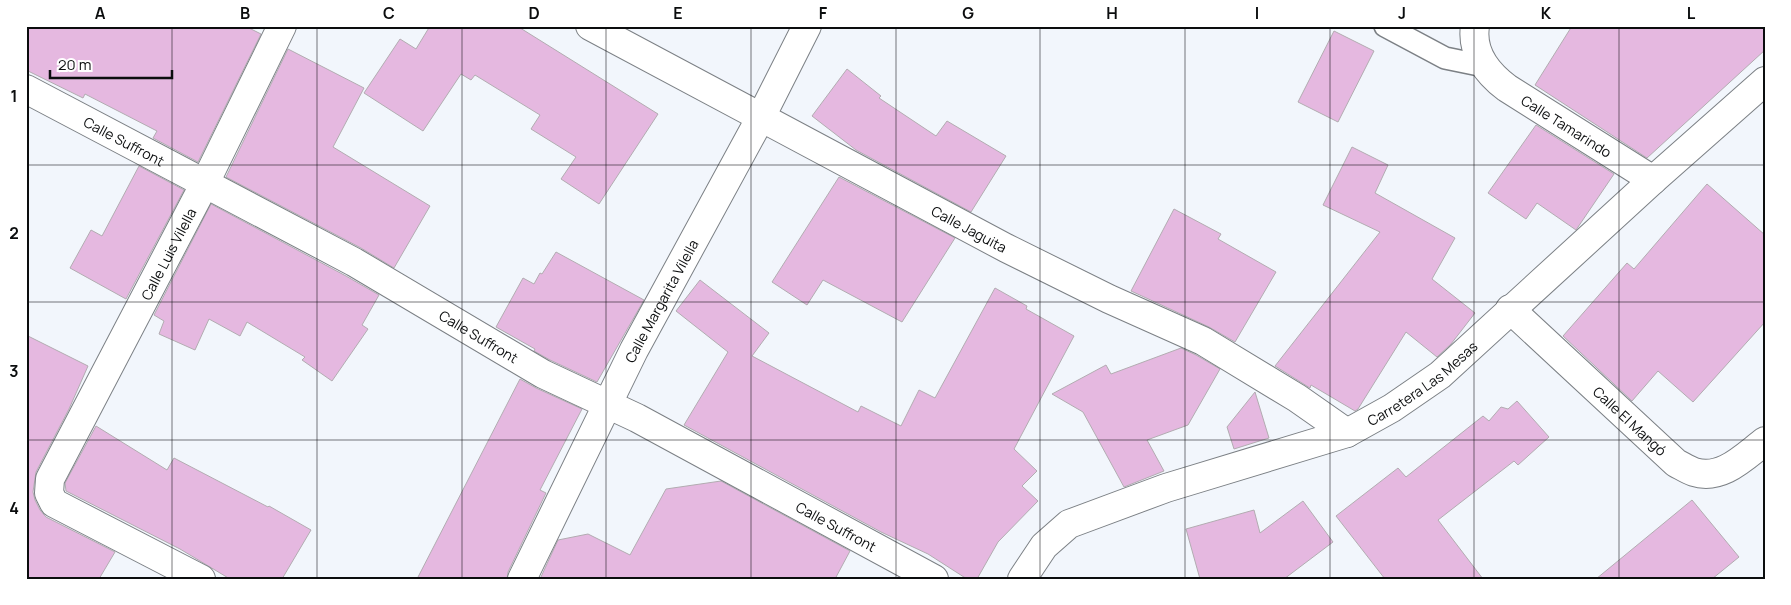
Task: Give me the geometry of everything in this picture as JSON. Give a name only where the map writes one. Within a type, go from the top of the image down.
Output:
[{"type":"street","name":"Calle Luis Vilella","points":[[201,579],[54,503],[48,492],[50,479],[205,183],[282,26]]},
{"type":"street","name":"Calle Jaguita","points":[[590,26],[1006,248],[1109,299],[1203,342],[1297,398],[1348,433]]},
{"type":"street","name":"Calle Margarita Vilella","points":[[522,579],[634,350],[761,117],[807,26]]},
{"type":"street","points":[[1475,26],[1477,52],[1484,66]]},
{"type":"street","name":"Calle Tamarindo","points":[[1484,66],[1494,78],[1507,88],[1653,180]]},
{"type":"street","name":"Carretera Las Mesas","points":[[1022,579],[1044,546],[1069,524],[1166,488],[1348,433],[1392,408],[1440,375],[1510,309],[1765,81]]},
{"type":"street","name":"Calle Suffront","points":[[26,89],[354,262],[543,374],[637,418],[934,579]]},
{"type":"street","name":"Calle El Mangó","points":[[1510,309],[1676,463],[1695,472],[1710,474],[1729,468],[1765,441]]},
{"type":"lane","points":[[1385,26],[1444,58],[1484,66]]},
{"type":"building","points":[[26,26],[245,26],[261,34],[198,162],[153,138],[157,131],[85,94],[83,98],[26,70]]},
{"type":"building","points":[[430,26],[517,26],[658,114],[599,204],[561,179],[576,157],[531,129],[540,115],[475,75],[471,80],[461,74],[423,131],[364,93],[400,39],[416,49]]},
{"type":"building","points":[[1572,26],[1765,26],[1765,50],[1647,158],[1535,85]]},
{"type":"building","points":[[1334,31],[1374,51],[1338,122],[1298,102]]},
{"type":"building","points":[[288,49],[364,88],[333,147],[430,206],[394,268],[361,248],[226,177]]},
{"type":"building","points":[[847,69],[881,96],[879,98],[936,136],[947,121],[1006,156],[971,212],[856,150],[812,116]]},
{"type":"building","points":[[1536,125],[1614,174],[1576,230],[1537,203],[1526,219],[1488,193]]},
{"type":"building","points":[[1352,147],[1388,165],[1375,193],[1455,238],[1432,279],[1475,313],[1451,344],[1437,357],[1406,332],[1355,411],[1311,385],[1310,388],[1275,366],[1380,232],[1323,205]]},
{"type":"building","points":[[139,166],[184,190],[126,299],[70,268],[91,230],[102,236]]},
{"type":"building","points":[[839,177],[955,238],[902,322],[823,280],[807,305],[772,282]]},
{"type":"building","points":[[1707,184],[1765,235],[1765,322],[1693,402],[1658,371],[1632,401],[1563,336],[1627,263],[1634,269]]},
{"type":"building","points":[[211,204],[379,295],[362,325],[368,329],[332,381],[302,360],[305,357],[247,322],[240,336],[209,319],[195,350],[159,334],[164,321],[154,315]]},
{"type":"building","points":[[1174,209],[1221,234],[1218,239],[1276,272],[1235,342],[1209,327],[1131,291]]},
{"type":"building","points":[[556,252],[644,300],[597,382],[550,360],[534,351],[535,349],[496,327],[523,278],[534,284]]},
{"type":"building","points":[[700,280],[769,333],[752,356],[858,412],[861,406],[901,426],[919,390],[935,398],[995,288],[1027,306],[1026,309],[1074,336],[1014,449],[1037,471],[1022,486],[1038,501],[998,542],[977,579],[967,579],[928,554],[881,532],[684,425],[728,352],[676,311]]},
{"type":"building","points":[[26,335],[88,366],[69,409],[36,472],[33,492],[40,510],[46,517],[115,552],[99,579],[26,579]]},
{"type":"building","points":[[1181,348],[1220,369],[1188,425],[1147,440],[1164,471],[1124,487],[1083,412],[1052,394],[1106,365],[1111,374]]},
{"type":"building","points":[[520,379],[582,409],[540,490],[546,493],[508,572],[507,579],[417,579]]},
{"type":"building","points":[[1255,392],[1269,438],[1234,449],[1227,427]]},
{"type":"building","points":[[1517,401],[1549,437],[1518,465],[1514,461],[1438,520],[1483,579],[1385,579],[1336,516],[1398,468],[1406,477],[1483,416],[1489,421],[1501,407],[1508,409]]},
{"type":"building","points":[[96,426],[167,470],[174,458],[269,506],[311,530],[282,579],[230,579],[180,549],[66,491],[65,483]]},
{"type":"building","points":[[721,481],[850,551],[835,579],[540,579],[558,540],[588,534],[630,555],[666,489]]},
{"type":"building","points":[[1692,500],[1739,557],[1712,579],[1596,579]]},
{"type":"building","points":[[1303,501],[1333,542],[1284,579],[1200,579],[1186,529],[1254,510],[1260,533]]}]
